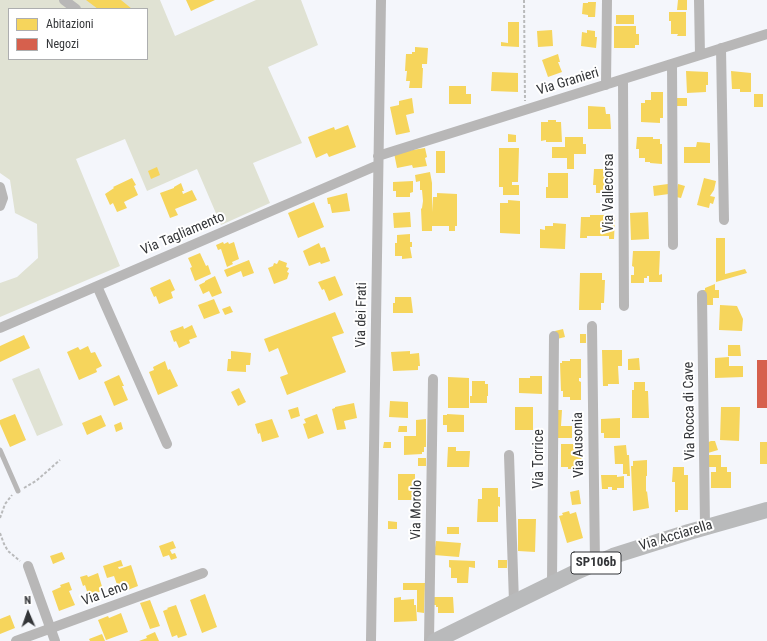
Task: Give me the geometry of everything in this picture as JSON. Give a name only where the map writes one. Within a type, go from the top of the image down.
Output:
[{"type":"main road","name":"Via Acciarella","points":[[435,641],[552,583],[595,564],[634,549],[767,510]]},
{"type":"street","points":[[64,0],[75,8]]},
{"type":"street","name":"Via dei Frati","points":[[371,641],[381,0]]},
{"type":"street","points":[[606,85],[607,0]]},
{"type":"street","points":[[699,0],[700,55]]},
{"type":"street","name":"Via Granieri","points":[[378,160],[525,110],[767,34]]},
{"type":"street","points":[[721,48],[724,220]]},
{"type":"street","points":[[672,64],[674,245]]},
{"type":"street","name":"Via Vallecorsa","points":[[623,80],[624,306]]},
{"type":"street","name":"Via Tagliamento","points":[[0,328],[378,160]]},
{"type":"street","points":[[0,187],[3,198],[0,206]]},
{"type":"street","points":[[97,286],[167,444]]},
{"type":"street","name":"Via Rocca di Cave","points":[[702,295],[705,527]]},
{"type":"street","name":"Via Ausonia","points":[[592,326],[595,564]]},
{"type":"street","name":"Via Torrice","points":[[552,583],[554,336]]},
{"type":"street","name":"Via Morolo","points":[[429,641],[433,379]]},
{"type":"street","points":[[509,455],[514,602]]},
{"type":"street","points":[[28,566],[55,641]]},
{"type":"street","name":"Via Leno","points":[[16,641],[203,573]]},
{"type":"street","name":"Via dei Frati","points":[[371,629],[374,641]]},
{"type":"lane","points":[[0,450],[18,491]]},
{"type":"path","points":[[524,0],[525,110]]},
{"type":"path","points":[[0,518],[8,498],[36,481],[60,460]]},
{"type":"path","points":[[0,533],[8,551],[28,566]]},
{"type":"shaded area","points":[[0,0],[160,0],[175,36],[256,0],[301,0],[318,45],[268,67],[302,143],[253,163],[270,203],[221,225],[197,169],[147,191],[125,139],[76,159],[120,266],[0,317],[0,283],[17,277],[38,258],[37,224],[15,213],[10,180],[0,173]]},
{"type":"shaded area","points":[[39,368],[63,425],[37,436],[12,379]]},
{"type":"building: Abitazioni","points":[[86,0],[121,0],[131,8],[97,8]]},
{"type":"building: Abitazioni","points":[[186,0],[215,0],[191,11]]},
{"type":"building: Abitazioni","points":[[678,0],[687,0],[687,10],[677,10]]},
{"type":"building: Abitazioni","points":[[596,2],[595,17],[588,17],[588,15],[582,14],[583,3]]},
{"type":"building: Abitazioni","points":[[669,12],[686,12],[686,36],[671,34]]},
{"type":"building: Abitazioni","points":[[616,15],[634,15],[634,24],[616,24]]},
{"type":"building: Abitazioni","points":[[508,22],[519,22],[519,47],[501,46],[501,42],[508,43]]},
{"type":"building: Abitazioni","points":[[614,26],[636,26],[636,34],[639,34],[639,45],[635,45],[635,48],[614,48]]},
{"type":"building: Abitazioni","points":[[552,30],[553,46],[538,47],[537,31]]},
{"type":"building: Abitazioni","points":[[587,30],[595,31],[595,37],[597,37],[596,48],[581,46],[582,32],[587,33]]},
{"type":"building: Abitazioni","points":[[415,47],[428,48],[427,64],[422,64],[422,88],[409,88],[410,81],[406,81],[406,54],[412,54],[412,52],[415,52]]},
{"type":"building: Abitazioni","points":[[558,54],[560,62],[558,62],[562,72],[548,77],[542,60]]},
{"type":"building: Abitazioni","points":[[686,71],[708,72],[708,85],[706,85],[706,92],[687,93]]},
{"type":"building: Abitazioni","points":[[731,71],[751,73],[751,92],[740,92],[740,89],[732,89]]},
{"type":"building: Abitazioni","points":[[492,72],[518,73],[518,92],[491,91]]},
{"type":"building: Abitazioni","points":[[449,86],[466,86],[466,94],[471,94],[471,104],[449,104]]},
{"type":"building: Abitazioni","points":[[651,92],[663,92],[663,118],[660,118],[660,123],[641,122],[641,103],[645,103],[645,100],[651,100]]},
{"type":"building: Abitazioni","points":[[754,94],[763,94],[763,107],[754,107]]},
{"type":"building: Abitazioni","points":[[412,98],[414,113],[406,115],[410,132],[396,135],[390,107],[399,105],[399,101]]},
{"type":"building: Abitazioni","points":[[677,98],[687,98],[687,106],[677,106]]},
{"type":"building: Abitazioni","points":[[588,106],[605,107],[606,114],[610,114],[611,129],[588,129]]},
{"type":"building: Abitazioni","points":[[548,120],[556,120],[556,122],[561,122],[562,142],[546,142],[546,140],[541,141],[541,122],[548,122]]},
{"type":"building: Abitazioni","points":[[348,125],[356,147],[329,157],[327,153],[316,158],[308,137],[334,127],[335,130]]},
{"type":"building: Abitazioni","points":[[508,134],[516,135],[516,142],[508,142]]},
{"type":"building: Abitazioni","points":[[565,137],[583,137],[583,144],[586,144],[586,154],[574,154],[574,169],[567,169],[567,158],[552,158],[552,147],[565,147]]},
{"type":"building: Abitazioni","points":[[637,137],[653,137],[653,139],[660,139],[660,144],[662,144],[662,164],[645,162],[645,158],[639,158],[639,149],[636,149]]},
{"type":"building: Abitazioni","points":[[697,142],[710,143],[710,163],[684,163],[684,147],[696,147]]},
{"type":"building: Abitazioni","points":[[425,148],[427,166],[413,168],[412,165],[397,168],[394,153]]},
{"type":"building: Abitazioni","points":[[499,148],[519,148],[518,182],[512,182],[512,185],[519,185],[519,195],[503,195],[503,187],[499,187]]},
{"type":"building: Abitazioni","points":[[436,151],[445,151],[445,173],[436,173]]},
{"type":"building: Abitazioni","points":[[157,167],[160,175],[151,179],[148,171]]},
{"type":"building: Abitazioni","points":[[594,169],[603,169],[603,172],[612,172],[609,193],[596,193],[596,185],[593,185]]},
{"type":"building: Abitazioni","points":[[430,172],[432,183],[432,212],[433,197],[437,197],[437,193],[457,194],[457,226],[455,226],[455,231],[449,231],[449,226],[432,226],[432,231],[422,231],[422,190],[420,190],[420,181],[416,182],[415,175]]},
{"type":"building: Abitazioni","points":[[548,173],[568,173],[568,198],[546,198]]},
{"type":"building: Abitazioni","points":[[132,178],[136,185],[134,186],[138,195],[124,202],[127,208],[117,212],[113,203],[110,205],[105,194],[114,188],[113,187]]},
{"type":"building: Abitazioni","points":[[704,178],[716,181],[714,190],[710,196],[715,197],[713,204],[710,203],[709,208],[697,205]]},
{"type":"building: Abitazioni","points":[[413,181],[413,192],[410,193],[410,197],[396,197],[396,191],[393,191],[393,182]]},
{"type":"building: Abitazioni","points":[[181,183],[184,191],[182,191],[183,194],[192,190],[197,200],[175,209],[178,215],[170,218],[160,193],[174,188]]},
{"type":"building: Abitazioni","points":[[668,184],[669,194],[654,196],[653,186]]},
{"type":"building: Abitazioni","points":[[678,184],[685,186],[681,198],[676,197]]},
{"type":"building: Abitazioni","points":[[347,193],[350,211],[332,213],[327,198]]},
{"type":"building: Abitazioni","points":[[508,200],[520,201],[520,234],[500,233],[500,203],[508,203]]},
{"type":"building: Abitazioni","points":[[314,202],[324,227],[298,238],[288,213]]},
{"type":"building: Abitazioni","points":[[410,212],[411,227],[394,228],[393,213]]},
{"type":"building: Abitazioni","points":[[648,212],[649,239],[631,240],[630,213]]},
{"type":"building: Abitazioni","points":[[590,215],[615,217],[614,239],[609,239],[609,236],[587,236],[587,238],[580,238],[581,217],[590,217]]},
{"type":"building: Abitazioni","points":[[553,223],[566,224],[565,249],[540,248],[540,229],[545,230],[545,226],[553,226]]},
{"type":"building: Abitazioni","points":[[410,234],[410,242],[412,242],[412,247],[410,247],[412,258],[402,259],[402,256],[395,256],[395,243],[397,243],[397,235]]},
{"type":"building: Abitazioni","points":[[716,238],[725,238],[725,274],[745,269],[747,273],[716,282]]},
{"type":"building: Abitazioni","points":[[223,242],[224,244],[228,242],[229,244],[234,242],[239,259],[232,262],[233,264],[227,267],[221,249],[218,250],[216,245]]},
{"type":"building: Abitazioni","points":[[319,243],[321,248],[325,247],[330,261],[321,264],[320,262],[309,266],[303,251]]},
{"type":"building: Abitazioni","points":[[633,251],[660,251],[659,275],[662,274],[662,282],[649,282],[649,276],[647,276],[647,278],[644,278],[644,283],[631,283],[631,275],[634,275],[634,267],[632,266]]},
{"type":"building: Abitazioni","points":[[200,253],[206,266],[208,265],[211,274],[195,281],[190,268],[192,267],[188,258]]},
{"type":"building: Abitazioni","points":[[249,260],[254,273],[243,277],[241,271],[227,277],[224,270]]},
{"type":"building: Abitazioni","points":[[279,260],[287,263],[286,267],[289,268],[287,272],[289,273],[287,279],[274,284],[268,268],[273,266],[274,263],[277,264]]},
{"type":"building: Abitazioni","points":[[580,273],[602,273],[602,280],[605,280],[604,303],[601,303],[601,310],[579,310]]},
{"type":"building: Abitazioni","points":[[215,276],[222,293],[212,297],[209,291],[203,294],[199,285]]},
{"type":"building: Abitazioni","points":[[335,276],[343,295],[329,301],[324,289],[322,290],[318,282]]},
{"type":"building: Abitazioni","points":[[170,279],[175,290],[171,292],[173,298],[159,304],[156,296],[154,297],[150,288]]},
{"type":"building: Abitazioni","points":[[715,284],[715,290],[719,290],[719,298],[713,298],[713,305],[703,305],[703,290]]},
{"type":"building: Abitazioni","points":[[395,297],[411,297],[413,313],[393,313],[393,303],[395,303]]},
{"type":"building: Abitazioni","points":[[214,299],[220,313],[204,319],[198,305]]},
{"type":"building: Abitazioni","points":[[720,305],[737,306],[743,319],[742,331],[719,330]]},
{"type":"building: Abitazioni","points":[[230,306],[233,312],[225,315],[222,309]]},
{"type":"building: Abitazioni","points":[[335,312],[344,333],[332,337],[346,372],[287,395],[280,377],[288,374],[278,348],[269,352],[264,339]]},
{"type":"building: Abitazioni","points":[[192,325],[197,337],[189,340],[190,343],[179,348],[176,341],[174,342],[170,331],[183,326],[184,329]]},
{"type":"building: Abitazioni","points":[[563,329],[565,337],[557,339],[555,331]]},
{"type":"building: Abitazioni","points":[[580,334],[586,334],[586,343],[580,343]]},
{"type":"building: Abitazioni","points":[[24,335],[30,348],[0,362],[0,346]]},
{"type":"building: Abitazioni","points":[[728,345],[740,345],[741,356],[728,356]]},
{"type":"building: Abitazioni","points":[[88,346],[91,353],[95,352],[102,366],[96,369],[97,372],[79,380],[67,352],[78,347],[80,350]]},
{"type":"building: Abitazioni","points":[[602,350],[622,350],[622,366],[618,366],[619,384],[608,384],[608,386],[603,386]]},
{"type":"building: Abitazioni","points":[[231,351],[251,353],[250,365],[246,365],[246,372],[227,371],[228,359],[231,359]]},
{"type":"building: Abitazioni","points":[[410,351],[410,354],[419,353],[420,366],[418,366],[418,370],[393,371],[391,352]]},
{"type":"building: Abitazioni","points":[[729,357],[729,366],[743,366],[743,377],[715,378],[715,358]]},
{"type":"building: Abitazioni","points":[[639,358],[640,370],[628,370],[628,359]]},
{"type":"building: Abitazioni","points":[[570,359],[581,359],[581,378],[579,378],[579,381],[581,382],[581,400],[570,400],[570,397],[563,397],[563,391],[561,391],[560,363],[562,363],[562,361],[570,361]]},
{"type":"building: Abitazioni","points":[[165,361],[168,370],[170,369],[178,386],[158,395],[149,372],[154,370],[153,367]]},
{"type":"building: Abitazioni","points":[[119,375],[128,400],[114,406],[104,382]]},
{"type":"building: Abitazioni","points":[[530,376],[542,376],[542,394],[519,393],[519,378],[530,378]]},
{"type":"building: Abitazioni","points":[[448,377],[469,378],[469,408],[448,408]]},
{"type":"building: Abitazioni","points":[[472,381],[485,381],[485,384],[488,384],[487,403],[470,403],[470,396],[472,396]]},
{"type":"building: Abitazioni","points":[[634,382],[645,382],[645,391],[648,391],[649,418],[632,418],[632,390],[634,390]]},
{"type":"building: Abitazioni","points":[[239,388],[246,402],[238,406],[231,392]]},
{"type":"building: Abitazioni","points":[[390,401],[408,402],[408,418],[389,417]]},
{"type":"building: Abitazioni","points":[[354,403],[357,418],[344,421],[346,429],[337,430],[332,409]]},
{"type":"building: Abitazioni","points":[[298,407],[300,416],[291,419],[288,410]]},
{"type":"building: Abitazioni","points":[[515,407],[533,407],[533,430],[515,430]]},
{"type":"building: Abitazioni","points":[[721,407],[740,407],[739,441],[720,440]]},
{"type":"building: Abitazioni","points":[[556,410],[562,410],[561,426],[572,426],[572,438],[555,438]]},
{"type":"building: Abitazioni","points":[[15,414],[26,440],[10,447],[0,424],[0,420]]},
{"type":"building: Abitazioni","points":[[317,414],[324,433],[308,439],[303,424],[306,423],[304,419]]},
{"type":"building: Abitazioni","points":[[101,415],[106,426],[87,435],[82,423]]},
{"type":"building: Abitazioni","points":[[443,415],[464,415],[464,432],[447,432],[447,425],[443,425]]},
{"type":"building: Abitazioni","points":[[620,418],[620,438],[604,438],[604,433],[601,433],[601,419]]},
{"type":"building: Abitazioni","points":[[272,419],[279,437],[262,442],[260,433],[258,434],[255,424]]},
{"type":"building: Abitazioni","points":[[426,419],[426,447],[424,447],[424,452],[422,452],[422,454],[404,455],[404,436],[416,436],[416,420]]},
{"type":"building: Abitazioni","points":[[121,422],[123,429],[116,432],[114,425]]},
{"type":"building: Abitazioni","points":[[399,426],[407,426],[407,432],[398,432]]},
{"type":"building: Abitazioni","points":[[715,441],[718,450],[708,453],[706,443]]},
{"type":"building: Abitazioni","points":[[384,442],[391,442],[391,448],[383,448]]},
{"type":"building: Abitazioni","points":[[760,442],[767,442],[767,464],[760,464]]},
{"type":"building: Abitazioni","points":[[561,444],[581,444],[582,469],[568,469],[568,467],[561,467]]},
{"type":"building: Abitazioni","points":[[626,445],[627,455],[629,455],[630,476],[623,474],[623,464],[615,464],[614,446]]},
{"type":"building: Abitazioni","points":[[448,447],[456,447],[456,451],[470,451],[469,467],[447,467]]},
{"type":"building: Abitazioni","points":[[706,455],[721,455],[721,467],[706,467]]},
{"type":"building: Abitazioni","points":[[418,458],[426,458],[426,466],[418,466]]},
{"type":"building: Abitazioni","points":[[647,460],[646,492],[647,491],[649,508],[633,511],[631,466],[633,466],[633,461]]},
{"type":"building: Abitazioni","points":[[673,467],[684,467],[684,475],[688,475],[688,510],[678,510],[678,512],[675,512],[675,482],[672,482]]},
{"type":"building: Abitazioni","points":[[716,467],[727,467],[727,472],[731,472],[731,488],[711,488],[711,472],[716,472]]},
{"type":"building: Abitazioni","points":[[398,474],[415,474],[415,500],[398,500]]},
{"type":"building: Abitazioni","points":[[601,475],[617,475],[617,477],[624,476],[624,488],[612,490],[612,487],[608,487],[608,489],[602,489]]},
{"type":"building: Abitazioni","points":[[482,488],[498,488],[500,507],[498,506],[498,522],[477,522],[478,499],[482,499]]},
{"type":"building: Abitazioni","points":[[579,490],[581,504],[572,505],[570,492]]},
{"type":"building: Abitazioni","points":[[569,511],[570,514],[576,512],[583,538],[567,543],[559,516],[563,515],[562,513]]},
{"type":"building: Abitazioni","points":[[518,519],[536,519],[535,552],[518,551]]},
{"type":"building: Abitazioni","points":[[388,521],[397,522],[397,529],[388,529]]},
{"type":"building: Abitazioni","points":[[447,527],[459,527],[459,534],[447,534]]},
{"type":"building: Abitazioni","points":[[173,541],[176,548],[170,550],[172,554],[175,553],[177,558],[171,560],[169,555],[163,557],[159,546]]},
{"type":"building: Abitazioni","points":[[436,541],[461,543],[459,557],[434,555]]},
{"type":"building: Abitazioni","points":[[62,552],[65,559],[53,564],[50,556]]},
{"type":"building: Abitazioni","points":[[121,560],[123,566],[118,567],[119,569],[131,565],[138,586],[120,593],[114,576],[107,578],[103,566]]},
{"type":"building: Abitazioni","points":[[449,560],[475,561],[475,568],[469,567],[468,583],[457,583],[457,578],[451,578]]},
{"type":"building: Abitazioni","points":[[498,560],[507,560],[507,568],[498,568]]},
{"type":"building: Abitazioni","points":[[98,573],[103,590],[97,593],[99,598],[90,601],[85,585],[83,586],[80,577],[87,575],[88,577]]},
{"type":"building: Abitazioni","points":[[69,582],[72,590],[69,591],[75,605],[59,611],[52,591],[61,587],[60,585]]},
{"type":"building: Abitazioni","points":[[403,583],[425,583],[424,613],[417,612],[417,590],[403,590]]},
{"type":"building: Abitazioni","points":[[205,594],[217,627],[202,633],[190,600]]},
{"type":"building: Abitazioni","points":[[401,597],[401,600],[414,599],[417,621],[394,622],[394,598]]},
{"type":"building: Abitazioni","points":[[434,597],[453,597],[454,613],[438,613],[438,607],[434,605]]},
{"type":"building: Abitazioni","points":[[150,600],[160,626],[150,629],[140,603]]},
{"type":"building: Abitazioni","points":[[176,605],[187,635],[178,638],[177,635],[172,637],[163,611]]},
{"type":"building: Abitazioni","points":[[121,613],[128,632],[106,640],[98,620],[108,616],[109,618]]},
{"type":"building: Abitazioni","points":[[10,615],[15,628],[0,634],[0,619]]},
{"type":"building: Abitazioni","points":[[155,632],[159,641],[139,641],[147,638],[146,636]]},
{"type":"building: Abitazioni","points":[[102,634],[105,641],[90,641],[89,639]]},
{"type":"building: Negozi","points":[[757,360],[767,360],[767,408],[757,408]]}]
